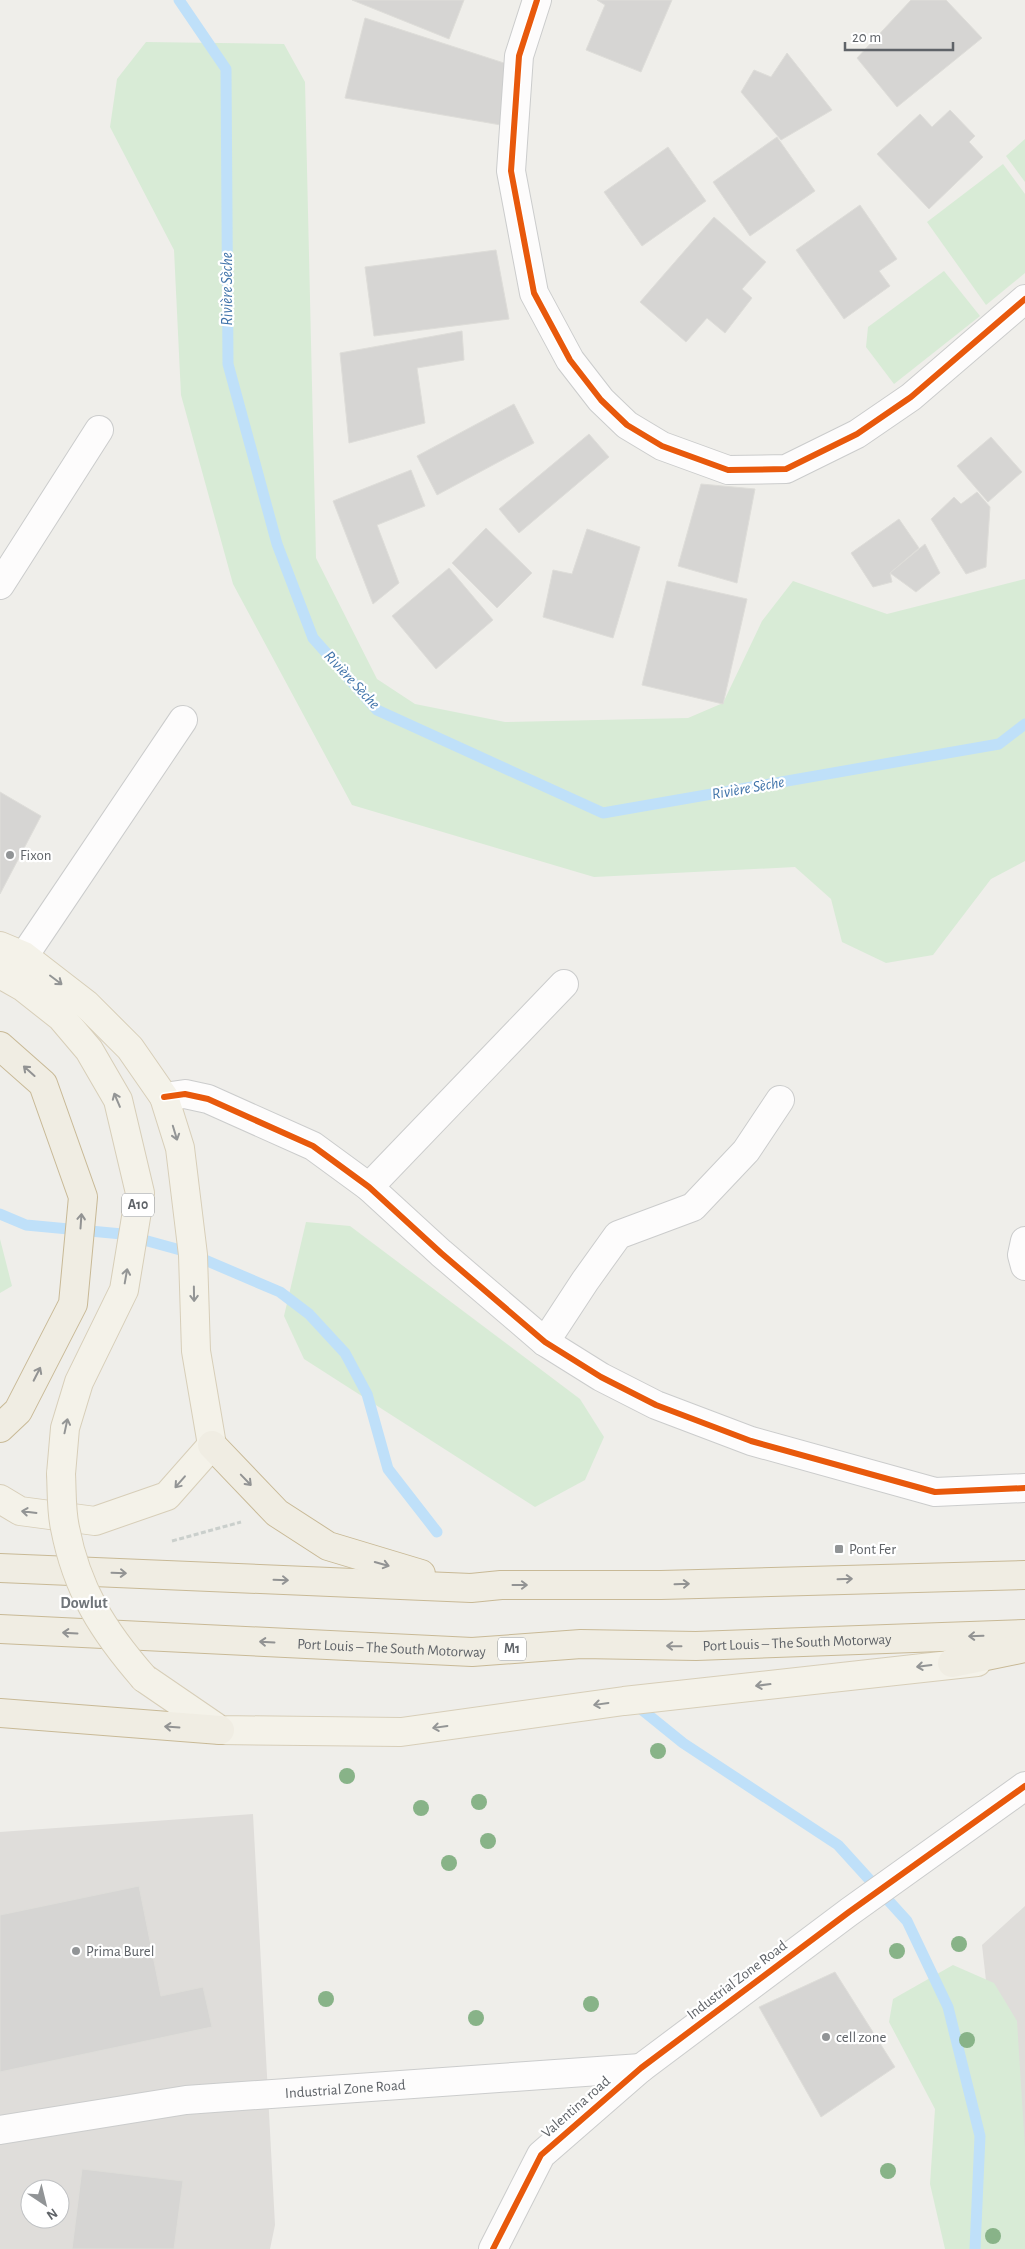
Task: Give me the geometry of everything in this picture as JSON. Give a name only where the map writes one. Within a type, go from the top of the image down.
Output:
[{"type":"highway","points":[[0,1046],[43,1084],[82,1197],[73,1304],[18,1411],[0,1428]]},
{"type":"highway","points":[[212,1445],[278,1513],[328,1546],[380,1563],[471,1588]]},
{"type":"highway","points":[[0,1568],[471,1588],[661,1585],[1025,1573]]},
{"type":"highway","name":"Port Louis – The South Motorway","points":[[0,1630],[472,1652],[581,1644],[696,1646],[1025,1634]]},
{"type":"highway","points":[[952,1663],[1025,1648]]},
{"type":"highway","points":[[0,1713],[220,1730]]},
{"type":"main road","points":[[0,1498],[20,1511],[95,1521],[167,1496],[212,1445],[196,1351],[193,1255],[180,1148],[164,1097],[130,1048],[86,1004],[12,951]]},
{"type":"main road","name":"A10","points":[[0,974],[23,987],[61,1017],[89,1050],[118,1100],[140,1193],[124,1290],[79,1382],[65,1428],[61,1474],[64,1526],[74,1564],[90,1603],[114,1644],[144,1678],[220,1730]]},
{"type":"main road","points":[[220,1730],[401,1732],[624,1701],[952,1663],[1025,1660]]},
{"type":"street","points":[[537,0],[519,56],[511,171],[534,294],[570,360],[601,400],[627,425],[662,446],[728,470],[786,469],[857,434],[911,396],[1025,299]]},
{"type":"street","points":[[0,585],[99,430]]},
{"type":"street","points":[[12,951],[183,720]]},
{"type":"street","points":[[369,1187],[564,984]]},
{"type":"street","points":[[164,1097],[186,1094],[208,1099],[313,1146],[369,1187],[545,1342],[601,1377],[656,1405],[751,1441],[935,1492],[1025,1488]]},
{"type":"street","points":[[545,1342],[618,1235],[693,1207],[746,1151],[780,1100]]},
{"type":"street","points":[[1025,1241],[1022,1255],[1025,1266]]},
{"type":"street","name":"Industrial Zone Road","points":[[0,2130],[186,2100],[640,2068],[849,1912],[1025,1786]]},
{"type":"street","name":"Valentina road","points":[[493,2249],[541,2155],[640,2068]]},
{"type":"shaded area","points":[[253,1814],[275,2225],[270,2249],[0,2249],[0,1832]]},
{"type":"shaded area","points":[[1025,1906],[1025,2249],[1016,2249],[982,1945]]},
{"type":"green space","points":[[146,42],[284,44],[305,82],[316,558],[377,679],[415,704],[505,722],[688,718],[723,703],[762,621],[793,581],[887,614],[1025,579],[1025,861],[991,879],[933,955],[886,963],[842,942],[831,899],[795,867],[594,877],[352,805],[233,584],[181,395],[174,250],[110,127],[117,79]]},
{"type":"green space","points":[[1025,139],[1025,182],[1006,156]]},
{"type":"green space","points":[[1003,164],[1025,194],[1025,273],[986,305],[927,222]]},
{"type":"green space","points":[[944,271],[980,316],[894,384],[866,347],[868,327]]},
{"type":"green space","points":[[306,1222],[350,1226],[580,1399],[604,1437],[585,1480],[535,1507],[304,1359],[284,1316]]},
{"type":"green space","points":[[0,1239],[12,1286],[0,1293]]},
{"type":"green space","points":[[953,1965],[994,1983],[1017,2021],[1025,2148],[1025,2249],[945,2249],[930,2184],[935,2109],[889,2022],[893,1999]]},
{"type":"building","points":[[352,0],[464,0],[449,39]]},
{"type":"building","points":[[597,0],[672,0],[641,72],[586,50],[605,5]]},
{"type":"building","points":[[911,0],[946,0],[982,38],[897,107],[857,58]]},
{"type":"building","points":[[365,18],[507,64],[501,125],[345,98]]},
{"type":"building","points":[[787,53],[832,110],[781,140],[741,92],[754,70],[771,77]]},
{"type":"building","points":[[950,110],[975,136],[969,142],[983,157],[929,209],[877,154],[920,114],[932,127]]},
{"type":"building","points":[[777,137],[815,191],[750,236],[713,182]]},
{"type":"building","points":[[668,147],[706,201],[642,246],[604,192]]},
{"type":"building","points":[[860,205],[897,259],[879,271],[890,286],[844,319],[796,250]]},
{"type":"building","points":[[714,217],[766,262],[742,289],[752,298],[725,333],[707,318],[686,342],[640,302]]},
{"type":"building","points":[[496,250],[509,319],[374,336],[365,267]]},
{"type":"building","points":[[462,331],[464,360],[417,368],[425,423],[349,443],[340,353]]},
{"type":"building","points":[[514,404],[534,443],[437,495],[417,456]]},
{"type":"building","points":[[589,434],[609,457],[519,533],[499,509]]},
{"type":"building","points":[[991,437],[1022,472],[988,502],[957,466]]},
{"type":"building","points":[[411,470],[425,506],[377,525],[399,583],[373,604],[333,501]]},
{"type":"building","points":[[701,484],[755,489],[737,583],[678,566]]},
{"type":"building","points":[[977,492],[990,507],[986,567],[966,574],[931,519],[954,497],[961,504]]},
{"type":"building","points":[[899,519],[919,548],[890,573],[892,582],[873,587],[851,553]]},
{"type":"building","points":[[486,528],[532,573],[497,608],[452,563]]},
{"type":"building","points":[[587,529],[640,547],[613,638],[543,617],[553,570],[572,574]]},
{"type":"building","points":[[925,544],[940,573],[916,592],[890,573]]},
{"type":"building","points":[[449,568],[493,620],[436,669],[392,616]]},
{"type":"building","points":[[667,581],[747,599],[723,704],[642,685]]},
{"type":"building","name":"Fixon","points":[[0,792],[41,816],[0,894]]},
{"type":"building","name":"Prima Burel","points":[[139,1886],[161,1996],[203,1987],[212,2027],[0,2072],[0,1915]]},
{"type":"building","name":"cell zone","points":[[835,1972],[895,2067],[821,2117],[759,2007]]},
{"type":"building","points":[[82,2169],[183,2181],[174,2249],[72,2249]]},
{"type":"waterway","name":"Rivière Sèche","points":[[179,0],[226,69],[228,364],[277,544],[313,638],[377,710],[603,813],[999,744],[1025,724]]},
{"type":"waterway","points":[[0,1214],[26,1225],[122,1234],[184,1251],[280,1292],[309,1314],[345,1353],[367,1394],[388,1469],[437,1532]]},
{"type":"waterway","name":"Industrial Zone Road","points":[[641,1709],[683,1743],[838,1845],[907,1921],[948,2007],[980,2136],[975,2249]]},
{"type":"cycle path","points":[[537,0],[519,56],[511,171],[534,293],[570,360],[601,400],[627,425],[662,446],[728,470],[786,469],[857,434],[911,397],[1025,299]]},
{"type":"cycle path","points":[[164,1097],[185,1094],[208,1099],[313,1146],[369,1187],[441,1253],[545,1342],[601,1377],[656,1405],[751,1441],[935,1492],[1025,1488]]},
{"type":"cycle path","points":[[493,2249],[541,2155],[641,2068],[849,1912],[1025,1786]]},
{"type":"place","name":"Fixon","points":[[10,855]]},
{"type":"place","name":"Pont Fer","points":[[839,1549]]},
{"type":"place","name":"Prima Burel","points":[[76,1951]]},
{"type":"place","name":"cell zone","points":[[826,2037]]},
{"type":"district","name":"Dowlut","points":[[84,1603]]}]
